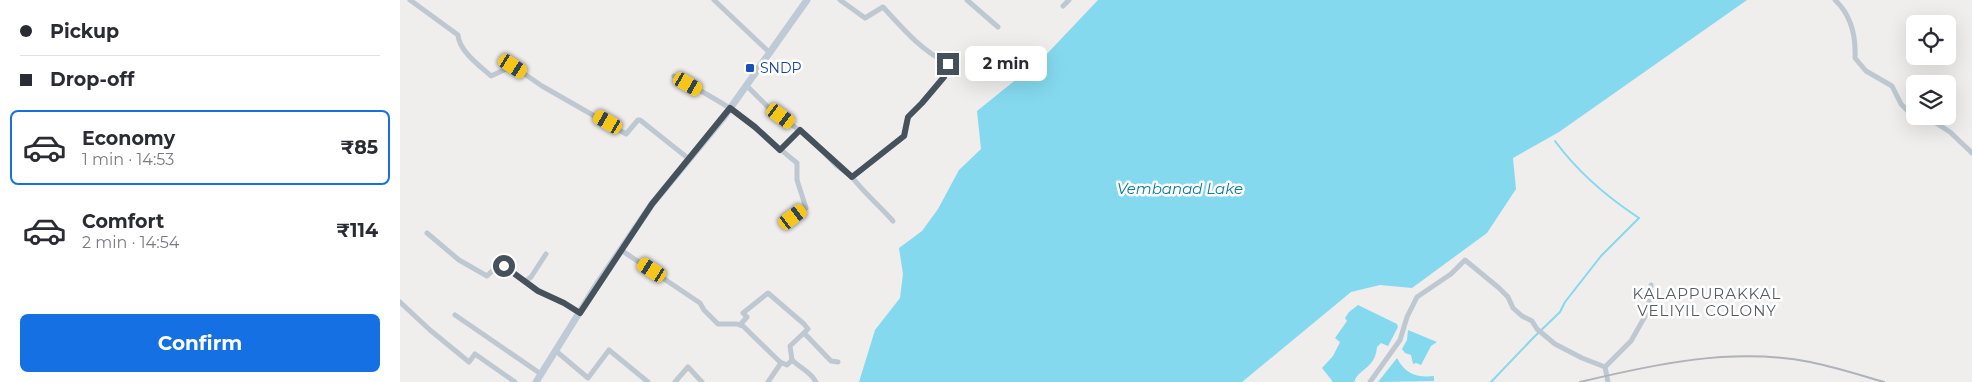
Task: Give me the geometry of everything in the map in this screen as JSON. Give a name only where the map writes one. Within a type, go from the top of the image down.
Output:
[{"type":"main road","points":[[536,382],[652,204],[730,108],[807,0]]},
{"type":"street","points":[[410,0],[458,35],[458,40],[470,56],[491,76],[513,66],[542,86],[626,134],[640,120],[689,159]]},
{"type":"street","points":[[714,0],[770,54]]},
{"type":"street","points":[[840,0],[865,18],[883,7],[907,35],[931,54],[948,64],[944,77],[908,117],[904,136],[852,177]]},
{"type":"street","points":[[966,0],[998,27]]},
{"type":"street","points":[[1063,6],[1069,0]]},
{"type":"street","points":[[1835,0],[1843,8],[1856,43],[1855,58],[1866,71],[1892,86],[1901,104],[1906,109]]},
{"type":"street","points":[[674,76],[730,108],[797,163],[797,180],[806,208],[793,217]]},
{"type":"street","points":[[746,86],[768,106],[800,130],[852,177],[860,189],[876,202],[893,221]]},
{"type":"street","points":[[1939,125],[1950,132],[1972,153]]},
{"type":"street","points":[[780,150],[800,130]]},
{"type":"street","points":[[426,233],[459,260],[487,276],[495,268],[504,266],[538,291],[580,313]]},
{"type":"street","points":[[621,250],[700,303],[704,310],[718,324],[740,326],[780,362],[787,365],[792,360]]},
{"type":"street","points":[[526,281],[546,254]]},
{"type":"street","points":[[1370,382],[1400,340],[1407,317],[1417,297],[1451,274],[1465,260],[1508,297],[1513,308],[1522,316],[1532,321],[1555,344],[1605,367]]},
{"type":"street","points":[[1605,367],[1631,342],[1648,311],[1651,285]]},
{"type":"street","points":[[740,326],[747,317],[743,313],[768,293],[808,329],[790,346],[792,360],[816,382]]},
{"type":"street","points":[[400,302],[469,362],[475,354],[515,382]]},
{"type":"street","points":[[455,315],[541,374]]},
{"type":"street","points":[[804,333],[831,361],[838,362]]},
{"type":"street","points":[[556,351],[588,378],[609,350],[648,382]]},
{"type":"street","points":[[768,382],[777,371],[780,362]]},
{"type":"street","points":[[675,382],[688,367],[702,382]]},
{"type":"street","points":[[1605,367],[1608,382]]},
{"type":"water","name":"Vembanad Lake","points":[[1098,0],[1747,0],[1559,132],[1513,158],[1516,189],[1487,233],[1412,288],[1380,285],[1351,292],[1242,382],[859,382],[875,330],[900,298],[903,274],[899,248],[922,231],[938,209],[959,170],[981,149],[977,111],[1043,58]]},
{"type":"water","points":[[1358,305],[1397,324],[1398,327],[1388,346],[1381,343],[1377,347],[1373,360],[1354,382],[1333,382],[1322,368],[1333,356],[1340,342],[1335,338],[1347,321],[1345,318]]},
{"type":"water","points":[[1408,330],[1437,342],[1431,346],[1421,365],[1413,364],[1411,355],[1405,353],[1402,349],[1407,340]]},
{"type":"water","points":[[1397,358],[1404,368],[1412,374],[1434,376],[1434,381],[1378,382]]},
{"type":"waterway","points":[[1491,382],[1560,312],[1565,302],[1601,256],[1639,218],[1593,183],[1555,141]]},
{"type":"railway","points":[[1580,382],[1665,364],[1723,357],[1752,356],[1810,362],[1884,382]]},
{"type":"place","name":"SNDP","points":[[750,68]]},
{"type":"district","name":"KALAPPURAKKAL VELIYIL COLONY","points":[[1707,302]]},
{"type":"route","points":[[504,266],[523,278],[538,291],[580,313],[594,289],[652,204],[730,108],[755,127],[780,150],[800,130],[836,165],[852,177],[904,136],[908,117],[944,77],[948,64]]}]
